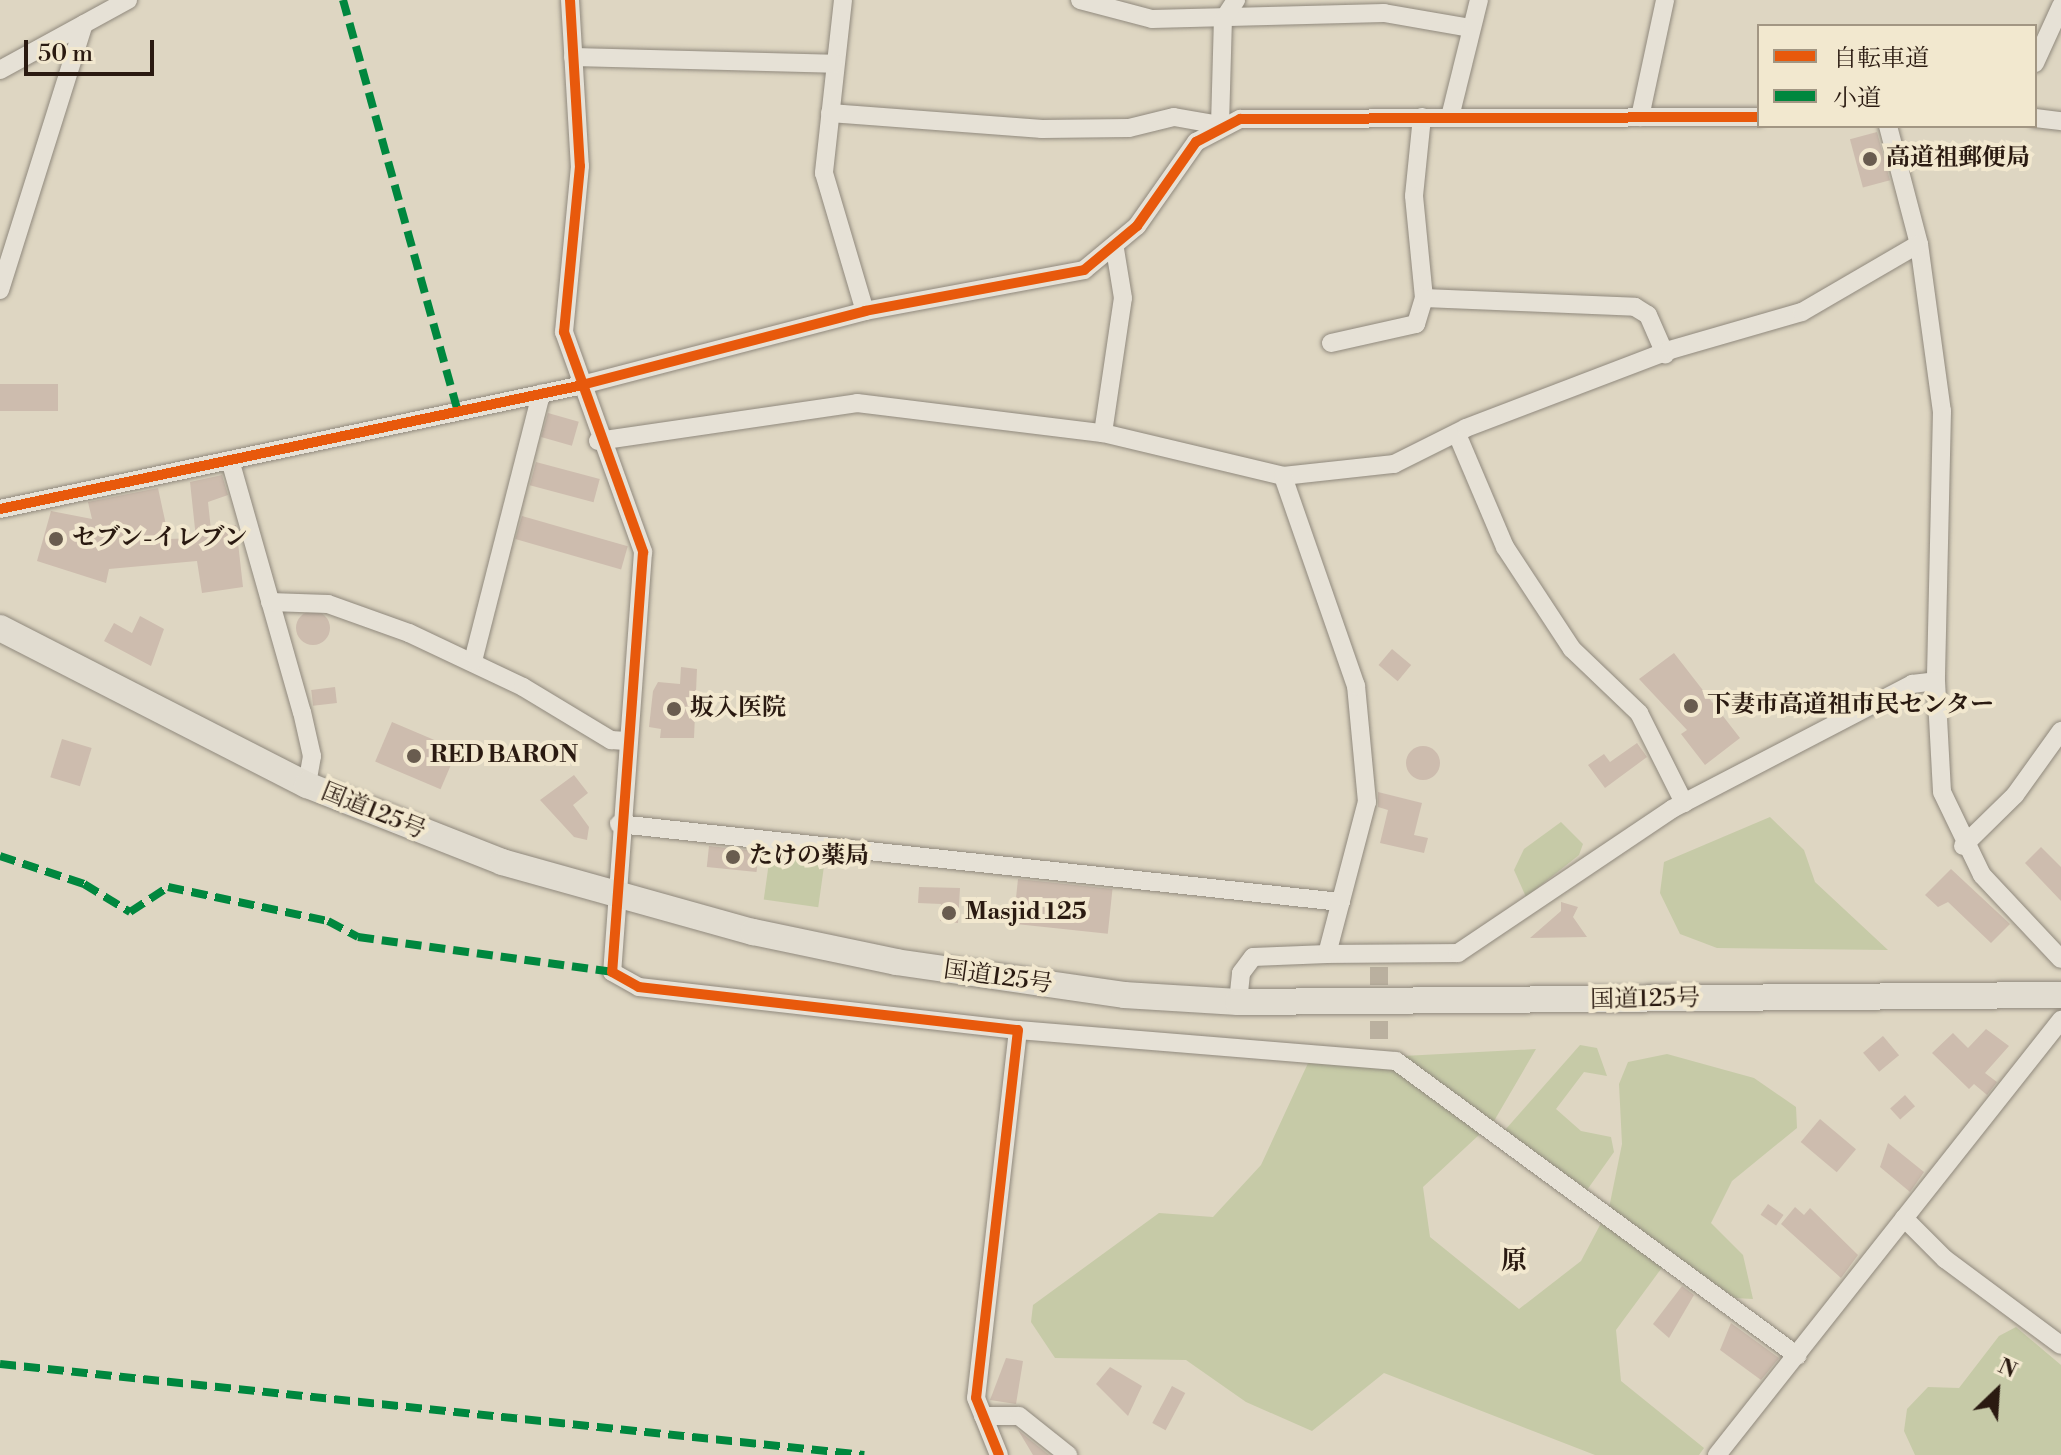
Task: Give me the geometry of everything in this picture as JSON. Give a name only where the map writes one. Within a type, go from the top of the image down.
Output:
[{"type":"highway","name":"国道125号","points":[[0,628],[307,785],[502,862],[612,895],[804,944],[994,979],[1238,1002],[2061,995]]},
{"type":"street","points":[[0,70],[128,0]]},
{"type":"street","points":[[570,0],[579,193],[564,320],[578,386],[643,552],[612,895],[612,972],[639,987],[1018,1030],[1378,1046],[1797,1356]]},
{"type":"street","points":[[843,0],[834,64],[825,187],[865,311]]},
{"type":"street","points":[[1080,0],[1152,19],[1223,20],[1384,13],[1470,28]]},
{"type":"street","points":[[1220,125],[1223,20],[1236,0]]},
{"type":"street","points":[[1450,117],[1479,0]]},
{"type":"street","points":[[1640,117],[1665,0]]},
{"type":"street","points":[[2037,59],[2061,6]]},
{"type":"street","points":[[0,290],[84,24]]},
{"type":"street","points":[[573,57],[834,64]]},
{"type":"street","points":[[830,113],[1042,129],[1129,128],[1174,117],[1220,125],[1277,116],[1757,117]]},
{"type":"street","points":[[1331,343],[1416,324],[1424,298],[1414,196],[1422,117]]},
{"type":"street","points":[[2037,118],[2061,121]]},
{"type":"street","points":[[0,509],[578,386],[865,311],[1084,270],[1115,249],[1196,142],[1220,125]]},
{"type":"street","points":[[1889,128],[1919,244],[1942,411],[1936,681],[1942,792],[1963,846],[2061,959]]},
{"type":"street","points":[[598,441],[857,403],[1103,433],[1283,476],[1394,464],[1457,434],[1665,354],[1802,312],[1919,244]]},
{"type":"street","points":[[1103,433],[1123,298],[1115,249]]},
{"type":"street","points":[[1424,298],[1635,307],[1648,315],[1665,354]]},
{"type":"street","points":[[473,661],[541,394]]},
{"type":"street","points":[[1457,434],[1505,547],[1572,649],[1639,713],[1684,803]]},
{"type":"street","points":[[230,460],[312,756],[307,785]]},
{"type":"street","points":[[1283,476],[1356,686],[1367,802],[1327,954]]},
{"type":"street","points":[[270,602],[328,604],[473,661],[611,740],[626,741]]},
{"type":"street","points":[[1238,1002],[1241,973],[1253,957],[1327,954],[1379,959],[1458,953],[1684,803],[1912,684],[1936,681]]},
{"type":"street","points":[[1963,846],[2015,795],[2061,731]]},
{"type":"street","points":[[619,824],[1341,902]]},
{"type":"street","points":[[1717,1455],[2061,1020]]},
{"type":"street","points":[[999,1455],[976,1398],[1018,1030]]},
{"type":"street","points":[[1904,1218],[1945,1259],[2061,1345]]},
{"type":"street","points":[[983,1416],[1019,1416],[1068,1455]]},
{"type":"green space","points":[[1770,817],[1804,850],[1815,882],[1888,950],[1717,948],[1680,934],[1660,893],[1664,862]]},
{"type":"green space","points":[[1561,822],[1583,844],[1579,855],[1526,897],[1514,870],[1524,849]]},
{"type":"green space","points":[[771,848],[825,856],[818,907],[764,899]]},
{"type":"green space","points":[[1580,1045],[1597,1048],[1607,1076],[1584,1072],[1556,1109],[1581,1131],[1611,1137],[1614,1152],[1587,1190],[1505,1130]]},
{"type":"green space","points":[[1536,1049],[1494,1121],[1423,1187],[1430,1237],[1519,1309],[1581,1261],[1609,1208],[1622,1144],[1619,1084],[1628,1062],[1667,1054],[1754,1078],[1796,1107],[1797,1128],[1732,1181],[1711,1223],[1743,1255],[1753,1299],[1735,1298],[1672,1254],[1616,1330],[1621,1381],[1704,1448],[1699,1455],[1595,1455],[1384,1373],[1312,1431],[1246,1402],[1186,1360],[1055,1358],[1031,1322],[1033,1305],[1159,1213],[1213,1217],[1261,1165],[1309,1061]]},
{"type":"green space","points":[[2016,1327],[2061,1365],[2061,1455],[1915,1455],[1904,1431],[1907,1409],[1928,1387],[1959,1388],[1999,1336]]},
{"type":"building","points":[[1877,132],[1890,180],[1863,188],[1850,139]]},
{"type":"building","points":[[0,384],[58,384],[58,411],[0,411]]},
{"type":"building","points":[[548,413],[579,422],[572,446],[541,437]]},
{"type":"building","points":[[536,462],[600,479],[594,502],[530,485]]},
{"type":"building","points":[[222,475],[228,495],[208,502],[211,530],[236,525],[243,587],[202,593],[197,561],[109,569],[106,583],[37,561],[51,511],[92,519],[88,502],[158,488],[169,539],[196,538],[190,482]]},
{"type":"building","points":[[522,516],[628,546],[621,569],[515,539]]},
{"type":"building","points":[[313,611],[325,616],[330,628],[325,640],[313,645],[301,640],[296,628],[301,616]]},
{"type":"building","points":[[140,616],[164,629],[151,666],[104,641],[114,623],[132,633]]},
{"type":"building","points":[[1392,649],[1411,665],[1398,681],[1379,665]]},
{"type":"building","points":[[1674,653],[1740,738],[1705,765],[1681,734],[1687,730],[1639,679]]},
{"type":"building","name":"坂入医院","points":[[681,667],[697,669],[694,738],[660,738],[661,729],[649,727],[653,691],[658,682],[680,684]]},
{"type":"building","points":[[335,687],[337,703],[313,706],[311,690]]},
{"type":"building","points":[[392,722],[457,750],[441,789],[375,762]]},
{"type":"building","points":[[62,739],[92,748],[80,786],[50,777]]},
{"type":"building","points":[[1637,743],[1647,757],[1605,788],[1588,765],[1604,754],[1610,762]]},
{"type":"building","points":[[1423,746],[1435,751],[1440,763],[1435,775],[1423,780],[1411,775],[1406,763],[1411,751]]},
{"type":"building","points":[[574,775],[588,793],[573,805],[589,827],[587,840],[574,837],[540,800]]},
{"type":"building","points":[[1378,792],[1422,803],[1414,835],[1428,838],[1424,853],[1380,843],[1388,810],[1378,807]]},
{"type":"building","name":"たけの薬局","points":[[709,846],[759,851],[757,872],[707,867]]},
{"type":"building","points":[[2041,847],[2061,867],[2061,901],[2025,863]]},
{"type":"building","points":[[1951,869],[2010,924],[1991,943],[1948,902],[1938,907],[1925,895]]},
{"type":"building","points":[[1018,879],[1112,889],[1108,934],[1013,924]]},
{"type":"building","name":"Masjid 125","points":[[919,887],[960,888],[958,923],[940,921],[941,904],[918,903]]},
{"type":"building","points":[[1561,902],[1578,907],[1573,917],[1587,937],[1530,938],[1561,911]]},
{"type":"building","points":[[1986,1029],[2009,1046],[1985,1073],[1997,1082],[1987,1095],[1974,1084],[1969,1089],[1932,1053],[1953,1033],[1968,1048]]},
{"type":"building","points":[[1883,1036],[1899,1055],[1879,1072],[1863,1053]]},
{"type":"building","points":[[1905,1095],[1915,1106],[1900,1120],[1890,1108]]},
{"type":"building","points":[[1820,1119],[1856,1149],[1837,1172],[1801,1142]]},
{"type":"building","points":[[1888,1143],[1924,1172],[1910,1192],[1880,1167]]},
{"type":"building","points":[[1768,1204],[1784,1215],[1776,1226],[1761,1215]]},
{"type":"building","points":[[1795,1207],[1804,1215],[1810,1208],[1858,1255],[1841,1278],[1781,1224]]},
{"type":"building","points":[[1682,1286],[1694,1295],[1669,1338],[1653,1324]]},
{"type":"building","points":[[1731,1323],[1779,1358],[1761,1380],[1720,1350]]},
{"type":"building","points":[[1006,1358],[1023,1361],[1016,1404],[990,1400]]},
{"type":"building","points":[[1110,1367],[1142,1386],[1128,1416],[1096,1384]]},
{"type":"building","points":[[1172,1386],[1185,1393],[1166,1430],[1152,1423]]},
{"type":"building","points":[[1018,1430],[1049,1455],[1033,1455]]},
{"type":"tunnel","points":[[1379,966],[1379,1039]]},
{"type":"marked path","points":[[343,0],[458,412]]},
{"type":"marked path","points":[[0,856],[84,884],[130,912],[168,887],[328,921],[358,937],[612,972]]},
{"type":"marked path","points":[[0,1364],[864,1455]]},
{"type":"cycle path","points":[[570,0],[580,166],[564,332],[643,552],[612,972],[639,987],[1018,1030],[976,1398],[999,1455]]},
{"type":"cycle path","points":[[0,509],[578,386],[865,311],[1084,270],[1137,226],[1196,142],[1240,119],[1757,117]]},
{"type":"place","name":"高道祖郵便局","points":[[1870,159]]},
{"type":"place","name":"セブン-イレブン","points":[[56,539]]},
{"type":"place","name":"下妻市高道祖市民センター","points":[[1691,706]]},
{"type":"place","name":"坂入医院","points":[[674,709]]},
{"type":"place","name":"RED BARON","points":[[414,756]]},
{"type":"place","name":"たけの薬局","points":[[733,857]]},
{"type":"place","name":"Masjid 125","points":[[949,913]]},
{"type":"district","name":"原","points":[[1514,1262]]}]
